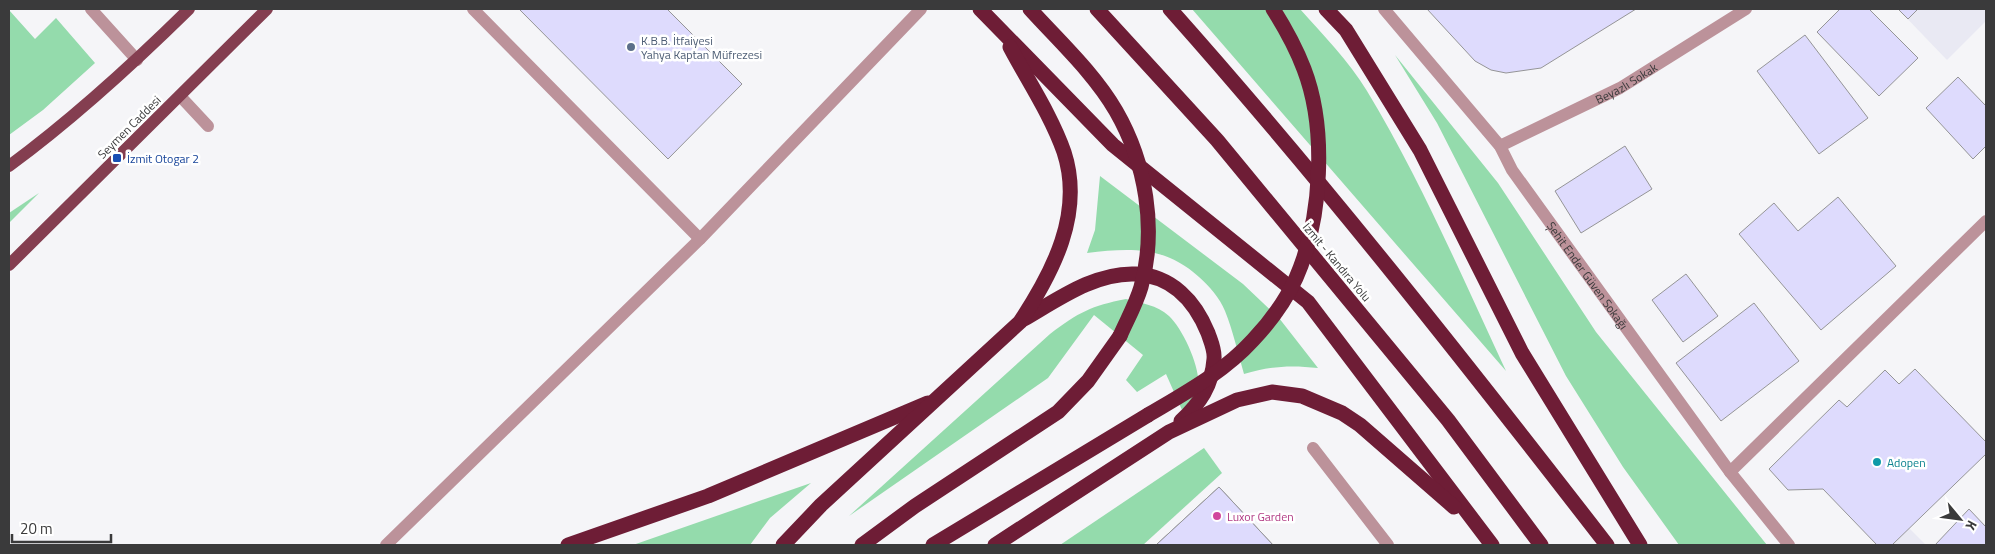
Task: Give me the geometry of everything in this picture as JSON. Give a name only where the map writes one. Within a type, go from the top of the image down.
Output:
[{"type":"highway","points":[[980,9],[1113,145],[1308,302],[1492,545]]},
{"type":"highway","points":[[862,545],[901,516],[1058,412],[1088,381],[1120,336],[1134,307],[1145,268],[1148,218],[1141,170],[1134,150],[1115,110],[1090,75],[1030,9]]},
{"type":"highway","name":"İzmit - Kandıra Yolu","points":[[1097,9],[1217,140],[1448,420],[1541,545]]},
{"type":"highway","points":[[1170,9],[1250,100],[1438,328],[1607,545]]},
{"type":"highway","points":[[933,545],[1221,370],[1253,340],[1284,300],[1305,255],[1317,194],[1318,135],[1310,88],[1304,69],[1285,28],[1272,9]]},
{"type":"highway","points":[[1326,9],[1346,30],[1420,150],[1522,354],[1640,545]]},
{"type":"highway","points":[[1002,32],[1056,133],[1069,174],[1070,190],[1070,206],[1062,241],[1043,287],[1020,322]]},
{"type":"highway","points":[[783,545],[821,506],[1020,322],[1071,292],[1108,276],[1136,274],[1160,278],[1174,286],[1186,296],[1198,312],[1213,345],[1214,359],[1210,380],[1200,402],[1169,432]]},
{"type":"highway","points":[[995,545],[1169,432],[1237,400],[1253,394],[1272,392],[1302,396],[1333,408],[1360,425],[1477,527]]},
{"type":"highway","points":[[568,545],[708,496],[940,397]]},
{"type":"main road","points":[[9,166],[55,132],[137,60],[189,9]]},
{"type":"main road","name":"Seymen Caddesi","points":[[9,265],[267,9]]},
{"type":"street","points":[[91,9],[137,60]]},
{"type":"street","points":[[473,9],[700,239]]},
{"type":"street","points":[[386,545],[700,239],[921,9]]},
{"type":"street","name":"Şehit Ender Güven Sokağı","points":[[1384,9],[1500,146],[1512,170],[1730,472],[1790,545]]},
{"type":"street","name":"Beyazlı Sokak","points":[[1500,146],[1620,88],[1744,9]]},
{"type":"street","points":[[180,96],[208,126]]},
{"type":"street","points":[[1730,472],[1986,221]]},
{"type":"street","points":[[1313,448],[1388,545]]},
{"type":"shaded area","points":[[1898,9],[1986,9],[1986,21],[1947,60]]},
{"type":"shaded area","points":[[1909,528],[1926,545],[1892,545]]},
{"type":"green space","points":[[1192,9],[1300,9],[1335,48],[1367,91],[1405,159],[1506,371]]},
{"type":"green space","points":[[9,10],[35,39],[56,18],[95,63],[43,110],[9,135]]},
{"type":"green space","points":[[1395,55],[1498,183],[1596,332],[1767,545],[1679,545],[1623,467],[1566,376],[1437,123]]},
{"type":"green space","points":[[1100,176],[1243,284],[1279,318],[1318,368],[1281,367],[1244,374],[1223,306],[1207,284],[1199,277],[1173,259],[1160,254],[1133,250],[1087,253],[1095,230]]},
{"type":"green space","points":[[39,193],[9,223],[9,213]]},
{"type":"green space","points":[[1126,299],[1159,309],[1169,316],[1180,330],[1194,361],[1198,381],[1196,396],[1185,408],[1182,410],[1166,374],[1137,392],[1126,380],[1143,355],[1094,315],[1048,378],[849,516],[1050,334],[1069,320],[1086,311],[1103,304]]},
{"type":"green space","points":[[1204,448],[1222,473],[1143,545],[1060,545]]},
{"type":"green space","points":[[811,483],[770,518],[750,545],[633,545]]},
{"type":"building","name":"K.B.B. İtfaiyesi Yahya Kaptan Müfrezesi","points":[[519,9],[667,9],[742,84],[668,159]]},
{"type":"building","points":[[1427,9],[1636,9],[1541,68],[1506,73],[1491,70],[1475,61]]},
{"type":"building","points":[[1840,9],[1869,9],[1918,58],[1879,96],[1817,32]]},
{"type":"building","points":[[1898,9],[1918,9],[1908,19]]},
{"type":"building","points":[[1805,35],[1868,118],[1819,154],[1757,71]]},
{"type":"building","points":[[1958,77],[1986,106],[1986,146],[1973,159],[1926,108]]},
{"type":"building","points":[[1625,146],[1652,189],[1581,233],[1555,191]]},
{"type":"building","points":[[1838,197],[1896,266],[1821,330],[1739,234],[1774,203],[1798,231]]},
{"type":"building","points":[[1686,274],[1718,316],[1683,342],[1652,300]]},
{"type":"building","points":[[1754,303],[1799,361],[1721,421],[1676,363]]},
{"type":"building","name":"Adopen","points":[[1915,369],[1986,442],[1986,454],[1892,545],[1877,545],[1823,489],[1788,490],[1769,469],[1839,400],[1847,407],[1885,370],[1899,384]]},
{"type":"building","name":"Luxor Garden","points":[[1219,487],[1273,545],[1156,545]]},
{"type":"building","name":"Luxor Garden","points":[[1219,487],[1273,545],[1156,545]]},
{"type":"building","points":[[1969,509],[1986,527],[1986,545],[1935,545]]},
{"type":"place","name":"K.B.B. İtfaiyesi Yahya Kaptan Müfrezesi","points":[[631,47]]},
{"type":"place","name":"İzmit Otogar 2","points":[[117,158]]},
{"type":"place","name":"Adopen","points":[[1877,462]]},
{"type":"place","name":"Luxor Garden","points":[[1217,516]]}]
